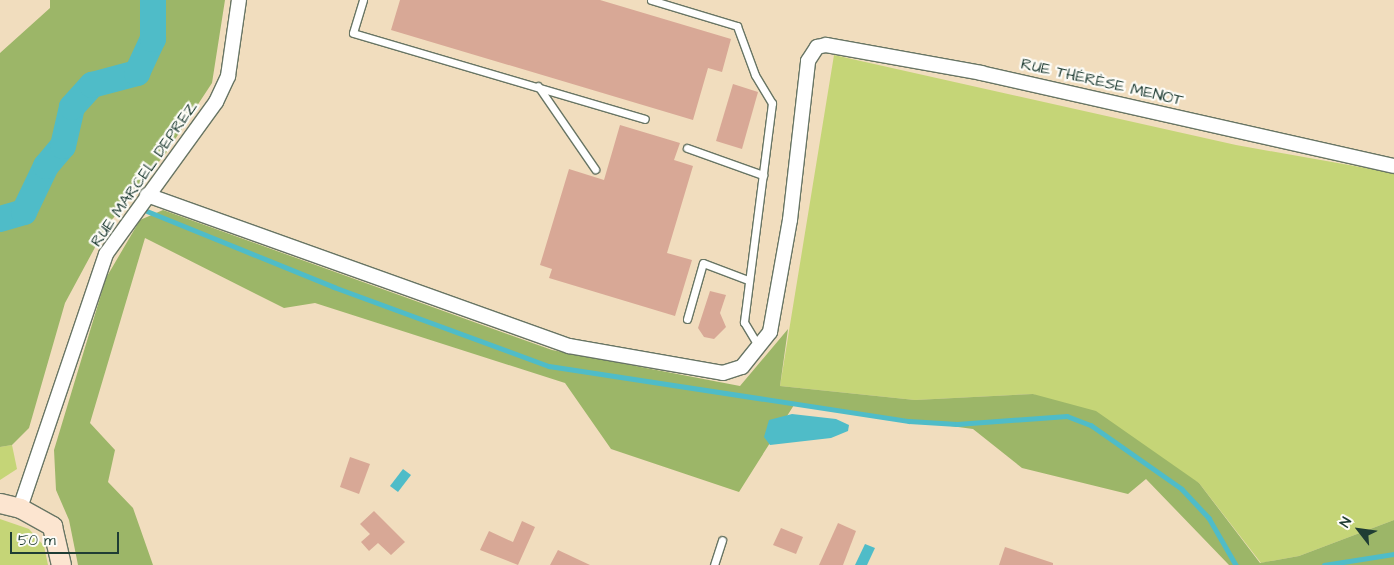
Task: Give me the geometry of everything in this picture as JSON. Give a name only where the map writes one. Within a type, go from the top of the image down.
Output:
[{"type":"street","name":"RUE MARCEL DEPREZ","points":[[20,508],[106,254],[216,102],[228,76],[239,0]]},
{"type":"street","name":"RUE THÉRÈSE MENOT","points":[[759,346],[772,322],[808,62],[817,47],[826,44],[981,73],[1394,166]]},
{"type":"street","points":[[147,195],[569,346],[723,373],[742,367],[759,346]]},
{"type":"street","points":[[0,503],[20,508],[52,526],[61,565]]},
{"type":"lane","points":[[363,0],[353,33],[538,85],[645,119]]},
{"type":"lane","points":[[651,0],[737,26],[755,75],[772,102],[744,322],[759,346]]},
{"type":"lane","points":[[538,85],[594,170]]},
{"type":"lane","points":[[687,148],[762,174]]},
{"type":"lane","points":[[687,320],[703,263],[748,280]]},
{"type":"lane","points":[[714,565],[722,540]]},
{"type":"green space","points":[[50,0],[225,0],[212,83],[166,153],[106,227],[65,303],[29,428],[12,445],[0,447],[0,53],[50,8]]},
{"type":"green space","points":[[834,55],[1236,145],[1394,173],[1394,520],[1299,556],[1261,563],[1199,483],[1033,394],[915,400],[780,386]]},
{"type":"green space","points":[[163,210],[552,350],[740,386],[788,329],[780,386],[915,400],[1033,394],[1096,411],[1199,483],[1260,563],[1299,556],[1394,520],[1394,565],[1229,565],[1146,479],[1128,494],[1022,468],[973,429],[794,405],[739,492],[611,449],[565,383],[315,303],[284,308],[145,238],[90,423],[115,450],[108,482],[133,508],[153,565],[78,565],[69,520],[56,490],[54,450],[106,278],[140,220]]},
{"type":"green space","points":[[12,445],[17,469],[0,480],[0,447]]},
{"type":"green space","points":[[0,519],[29,529],[44,546],[48,565],[0,565]]},
{"type":"water","points":[[792,414],[836,419],[849,425],[848,431],[831,438],[770,445],[764,437],[769,420]]},
{"type":"water","points":[[403,469],[411,475],[398,492],[390,486]]},
{"type":"water","points":[[865,544],[875,548],[867,565],[855,565]]},
{"type":"building","points":[[400,0],[600,0],[731,39],[722,72],[708,68],[693,120],[391,30]]},
{"type":"building","points":[[733,84],[758,92],[742,149],[716,141]]},
{"type":"building","points":[[620,125],[680,143],[674,160],[693,166],[667,253],[692,260],[675,316],[549,278],[552,269],[540,265],[569,169],[604,180]]},
{"type":"building","points":[[710,291],[726,295],[720,313],[726,327],[714,339],[704,337],[698,328]]},
{"type":"building","points":[[350,457],[370,464],[359,494],[340,487]]},
{"type":"building","points":[[374,511],[405,542],[391,555],[378,543],[369,551],[361,542],[370,534],[360,524]]},
{"type":"building","points":[[522,521],[535,527],[518,565],[480,550],[489,531],[513,542]]},
{"type":"building","points":[[838,523],[856,531],[843,565],[819,565]]},
{"type":"building","points":[[781,528],[803,537],[796,554],[773,545]]},
{"type":"building","points":[[1005,547],[1053,563],[1053,565],[999,565]]},
{"type":"building","points":[[558,550],[590,565],[550,565]]},
{"type":"waterway","points":[[0,219],[24,212],[46,166],[63,146],[72,107],[92,85],[137,73],[153,39],[153,0]]},
{"type":"waterway","points":[[147,211],[334,287],[549,366],[909,421],[957,424],[1067,416],[1091,425],[1182,489],[1209,518],[1236,565]]},
{"type":"waterway","points":[[1324,565],[1394,554]]}]
